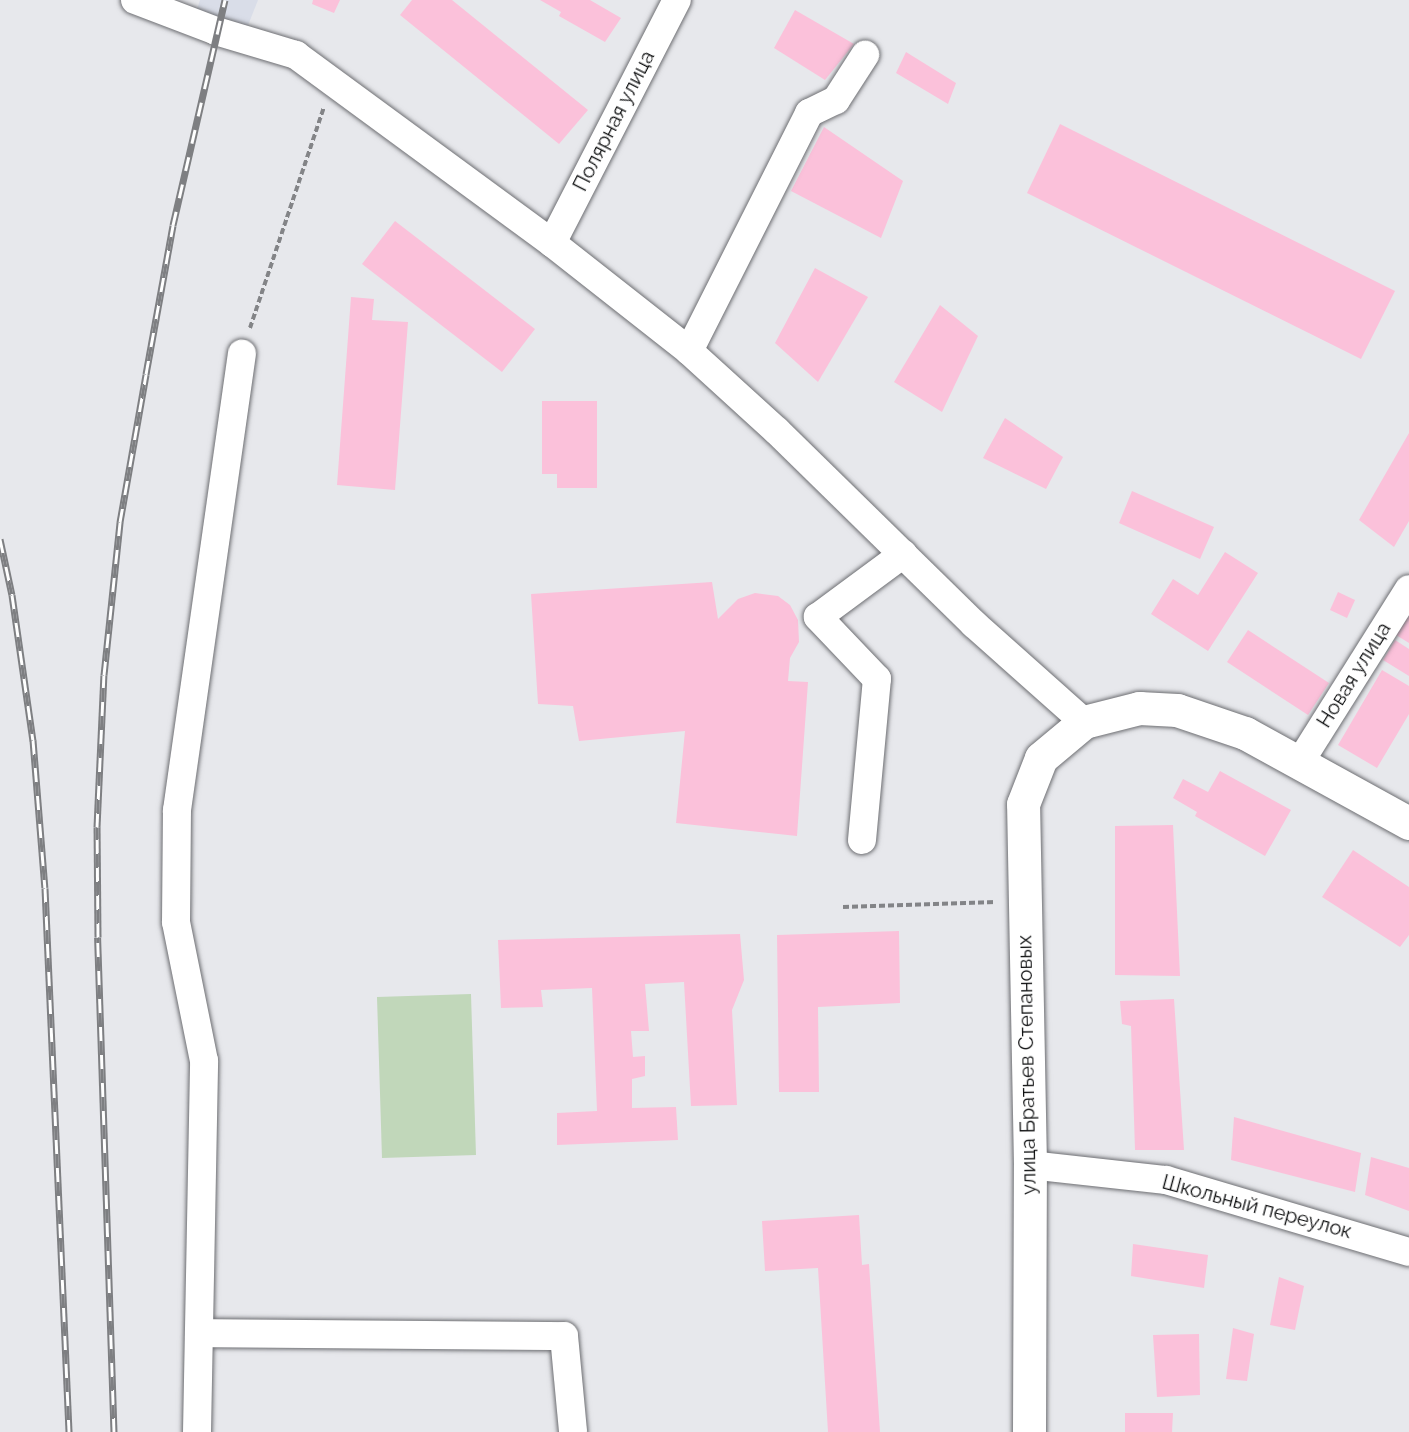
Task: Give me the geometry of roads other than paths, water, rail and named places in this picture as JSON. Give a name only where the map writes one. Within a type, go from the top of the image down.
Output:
[{"type":"main road","points":[[1084,722],[1138,708],[1177,710],[1245,734],[1409,823]]},
{"type":"main road","name":"улица Братьев Степановых","points":[[1029,1432],[1030,1165],[1023,804],[1041,758],[1084,722]]},
{"type":"street","points":[[135,0],[216,31],[296,55],[552,243],[689,351],[777,431],[974,624],[1084,722]]},
{"type":"street","name":"Полярная улица","points":[[552,243],[677,0]]},
{"type":"street","points":[[689,351],[809,113],[837,100],[865,55]]},
{"type":"street","points":[[197,1432],[204,1061],[177,922],[177,810],[242,354]]},
{"type":"street","points":[[862,840],[877,679],[818,617],[903,555]]},
{"type":"street","name":"Новая улица","points":[[1300,762],[1409,589]]},
{"type":"street","name":"Школьный переулок","points":[[1030,1165],[1166,1180],[1409,1251]]},
{"type":"street","points":[[199,1333],[564,1336],[573,1432]]},
{"type":"railway","points":[[114,1432],[98,937],[97,827],[104,675],[120,522],[146,374],[173,225],[225,0]]},
{"type":"railway","points":[[0,539],[12,595],[33,740],[45,888],[69,1432]]}]
